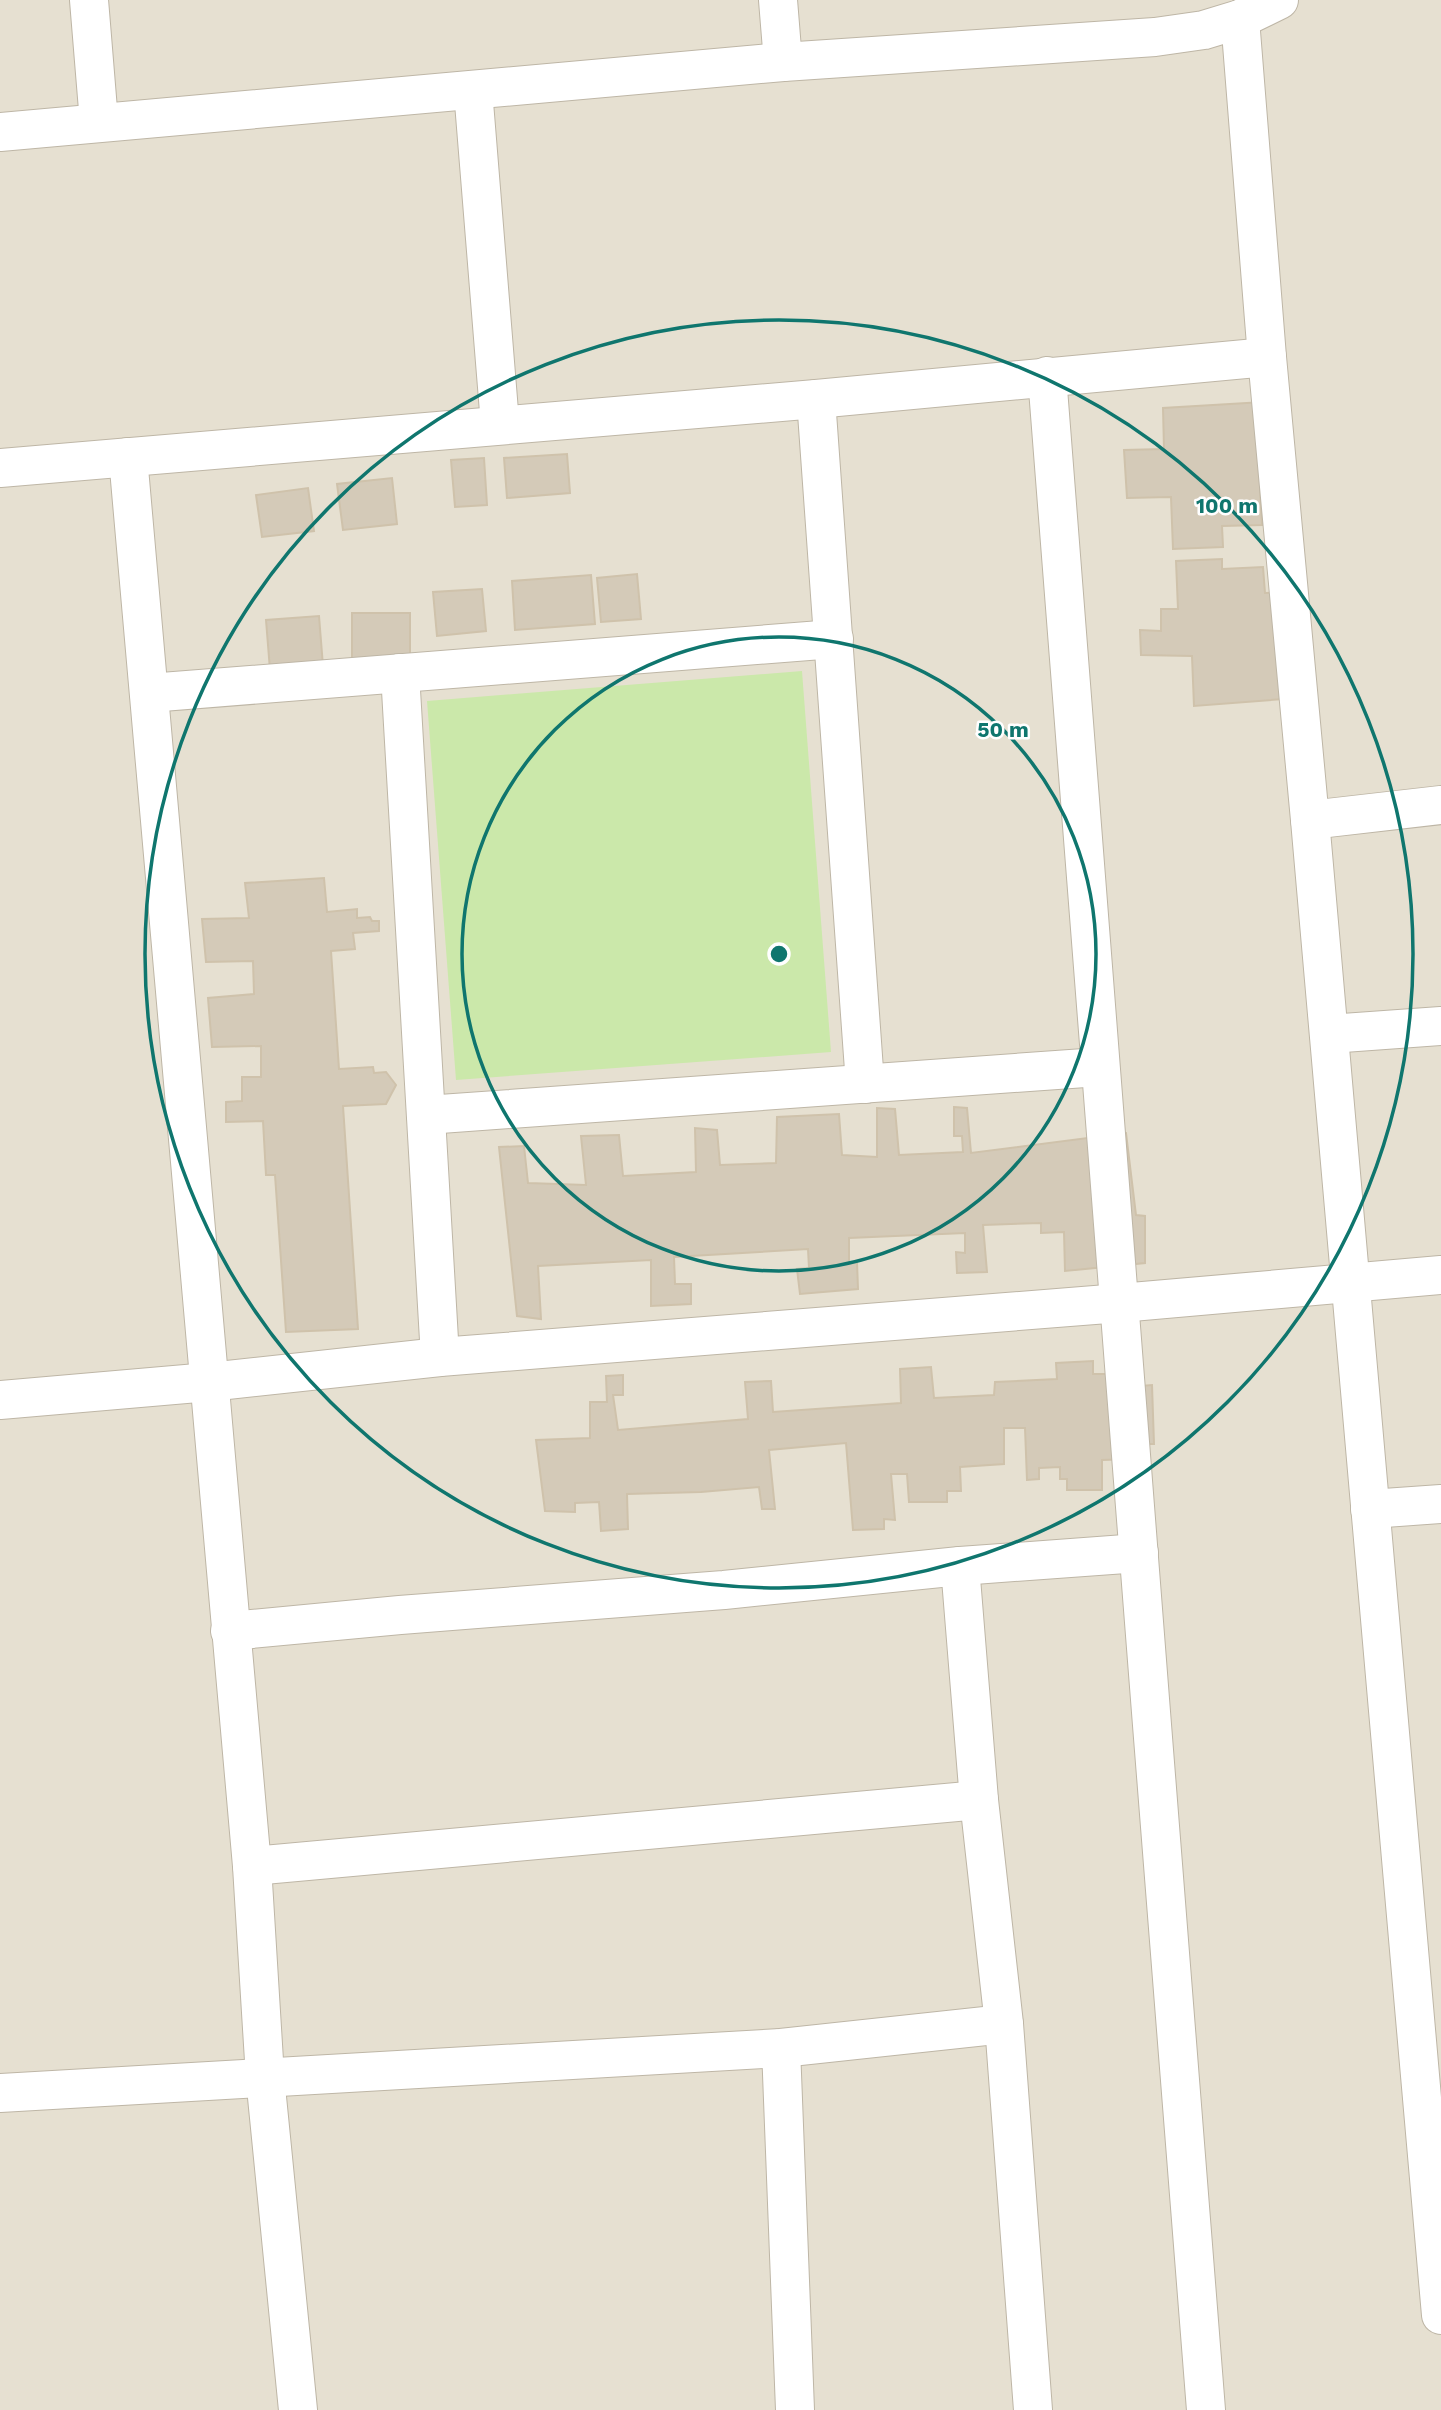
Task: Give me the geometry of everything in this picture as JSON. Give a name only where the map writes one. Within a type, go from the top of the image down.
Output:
[{"type":"street","points":[[89,0],[99,122]]},
{"type":"street","points":[[778,0],[783,62]]},
{"type":"street","points":[[0,132],[783,62],[1155,37],[1204,30],[1240,19],[1279,0]]},
{"type":"street","points":[[1240,19],[1267,357],[1441,2315]]},
{"type":"street","points":[[473,90],[500,424]]},
{"type":"street","points":[[0,468],[816,399],[1267,357]]},
{"type":"street","points":[[1047,376],[1206,2410]]},
{"type":"street","points":[[816,399],[865,1084]]},
{"type":"street","points":[[128,457],[251,1866],[265,2077],[298,2410]]},
{"type":"street","points":[[149,693],[834,639]]},
{"type":"street","points":[[400,673],[440,1357]]},
{"type":"street","points":[[1310,820],[1441,805]]},
{"type":"street","points":[[1329,1034],[1441,1026]]},
{"type":"street","points":[[426,1115],[1099,1067]]},
{"type":"street","points":[[0,1400],[209,1382],[440,1357],[1441,1275]]},
{"type":"street","points":[[1370,1509],[1441,1504]]},
{"type":"street","points":[[230,1631],[724,1590],[960,1566],[1139,1553]]},
{"type":"street","points":[[960,1566],[979,1800],[1004,2024],[1033,2410]]},
{"type":"street","points":[[251,1866],[979,1800]]},
{"type":"street","points":[[0,2093],[781,2048],[1004,2024]]},
{"type":"street","points":[[781,2048],[795,2410]]},
{"type":"shaded area","points":[[0,0],[1441,0],[1441,2410],[0,2410]]},
{"type":"green space","points":[[802,671],[831,1052],[456,1080],[427,701]]},
{"type":"building","points":[[1279,401],[1260,488],[1262,525],[1222,526],[1223,547],[1173,549],[1171,497],[1127,498],[1124,450],[1164,449],[1163,408]]},
{"type":"building","points":[[567,454],[570,493],[507,498],[504,458]]},
{"type":"building","points":[[484,458],[487,505],[455,507],[451,460]]},
{"type":"building","points":[[392,478],[397,524],[343,530],[337,484]]},
{"type":"building","points":[[308,488],[314,531],[262,537],[256,495]]},
{"type":"building","points":[[1222,559],[1222,569],[1263,567],[1265,593],[1307,592],[1309,680],[1316,681],[1316,689],[1309,697],[1194,706],[1192,656],[1141,655],[1140,630],[1161,631],[1161,609],[1178,609],[1176,561]]},
{"type":"building","points":[[637,574],[641,619],[601,622],[597,578]]},
{"type":"building","points":[[591,575],[595,624],[515,630],[512,581]]},
{"type":"building","points":[[482,589],[486,631],[437,636],[433,592]]},
{"type":"building","points":[[352,613],[410,613],[410,661],[352,661]]},
{"type":"building","points":[[319,616],[323,666],[270,670],[266,620]]},
{"type":"building","points":[[324,878],[327,912],[357,909],[357,918],[370,917],[372,921],[379,921],[379,931],[353,933],[355,949],[331,951],[339,1069],[373,1067],[374,1073],[386,1072],[396,1085],[386,1104],[343,1106],[358,1329],[286,1332],[275,1175],[266,1175],[263,1121],[226,1122],[226,1102],[242,1101],[242,1077],[261,1077],[261,1046],[212,1047],[208,998],[254,994],[253,961],[206,962],[202,919],[249,918],[245,883]]},
{"type":"building","points":[[954,1107],[967,1108],[971,1153],[1126,1133],[1136,1215],[1145,1216],[1145,1263],[1065,1271],[1064,1232],[1041,1233],[1041,1223],[983,1225],[987,1272],[957,1273],[956,1252],[965,1253],[965,1233],[849,1238],[849,1262],[857,1262],[858,1289],[800,1294],[797,1269],[809,1268],[808,1249],[674,1257],[675,1284],[691,1284],[691,1304],[651,1306],[651,1260],[538,1266],[541,1319],[517,1316],[499,1147],[524,1146],[528,1183],[586,1185],[581,1136],[619,1135],[623,1176],[696,1172],[695,1128],[717,1130],[720,1165],[776,1163],[777,1117],[839,1114],[842,1155],[877,1157],[877,1108],[895,1109],[899,1155],[963,1152],[962,1136],[954,1136]]},
{"type":"building","points":[[1093,1361],[1093,1374],[1127,1374],[1127,1387],[1152,1385],[1154,1444],[1133,1444],[1133,1459],[1102,1460],[1102,1490],[1067,1490],[1067,1479],[1060,1479],[1060,1467],[1039,1468],[1039,1479],[1027,1480],[1025,1428],[1004,1428],[1004,1464],[960,1467],[961,1491],[947,1491],[947,1502],[909,1502],[907,1474],[891,1474],[895,1520],[884,1519],[884,1529],[853,1530],[846,1443],[769,1450],[775,1509],[762,1509],[759,1487],[627,1494],[628,1529],[601,1531],[599,1502],[575,1503],[575,1512],[545,1511],[536,1440],[590,1438],[590,1402],[607,1402],[606,1376],[623,1375],[623,1395],[613,1395],[618,1430],[748,1419],[745,1382],[771,1381],[773,1412],[901,1403],[900,1369],[931,1367],[934,1398],[994,1395],[995,1382],[1057,1379],[1056,1363]]}]
